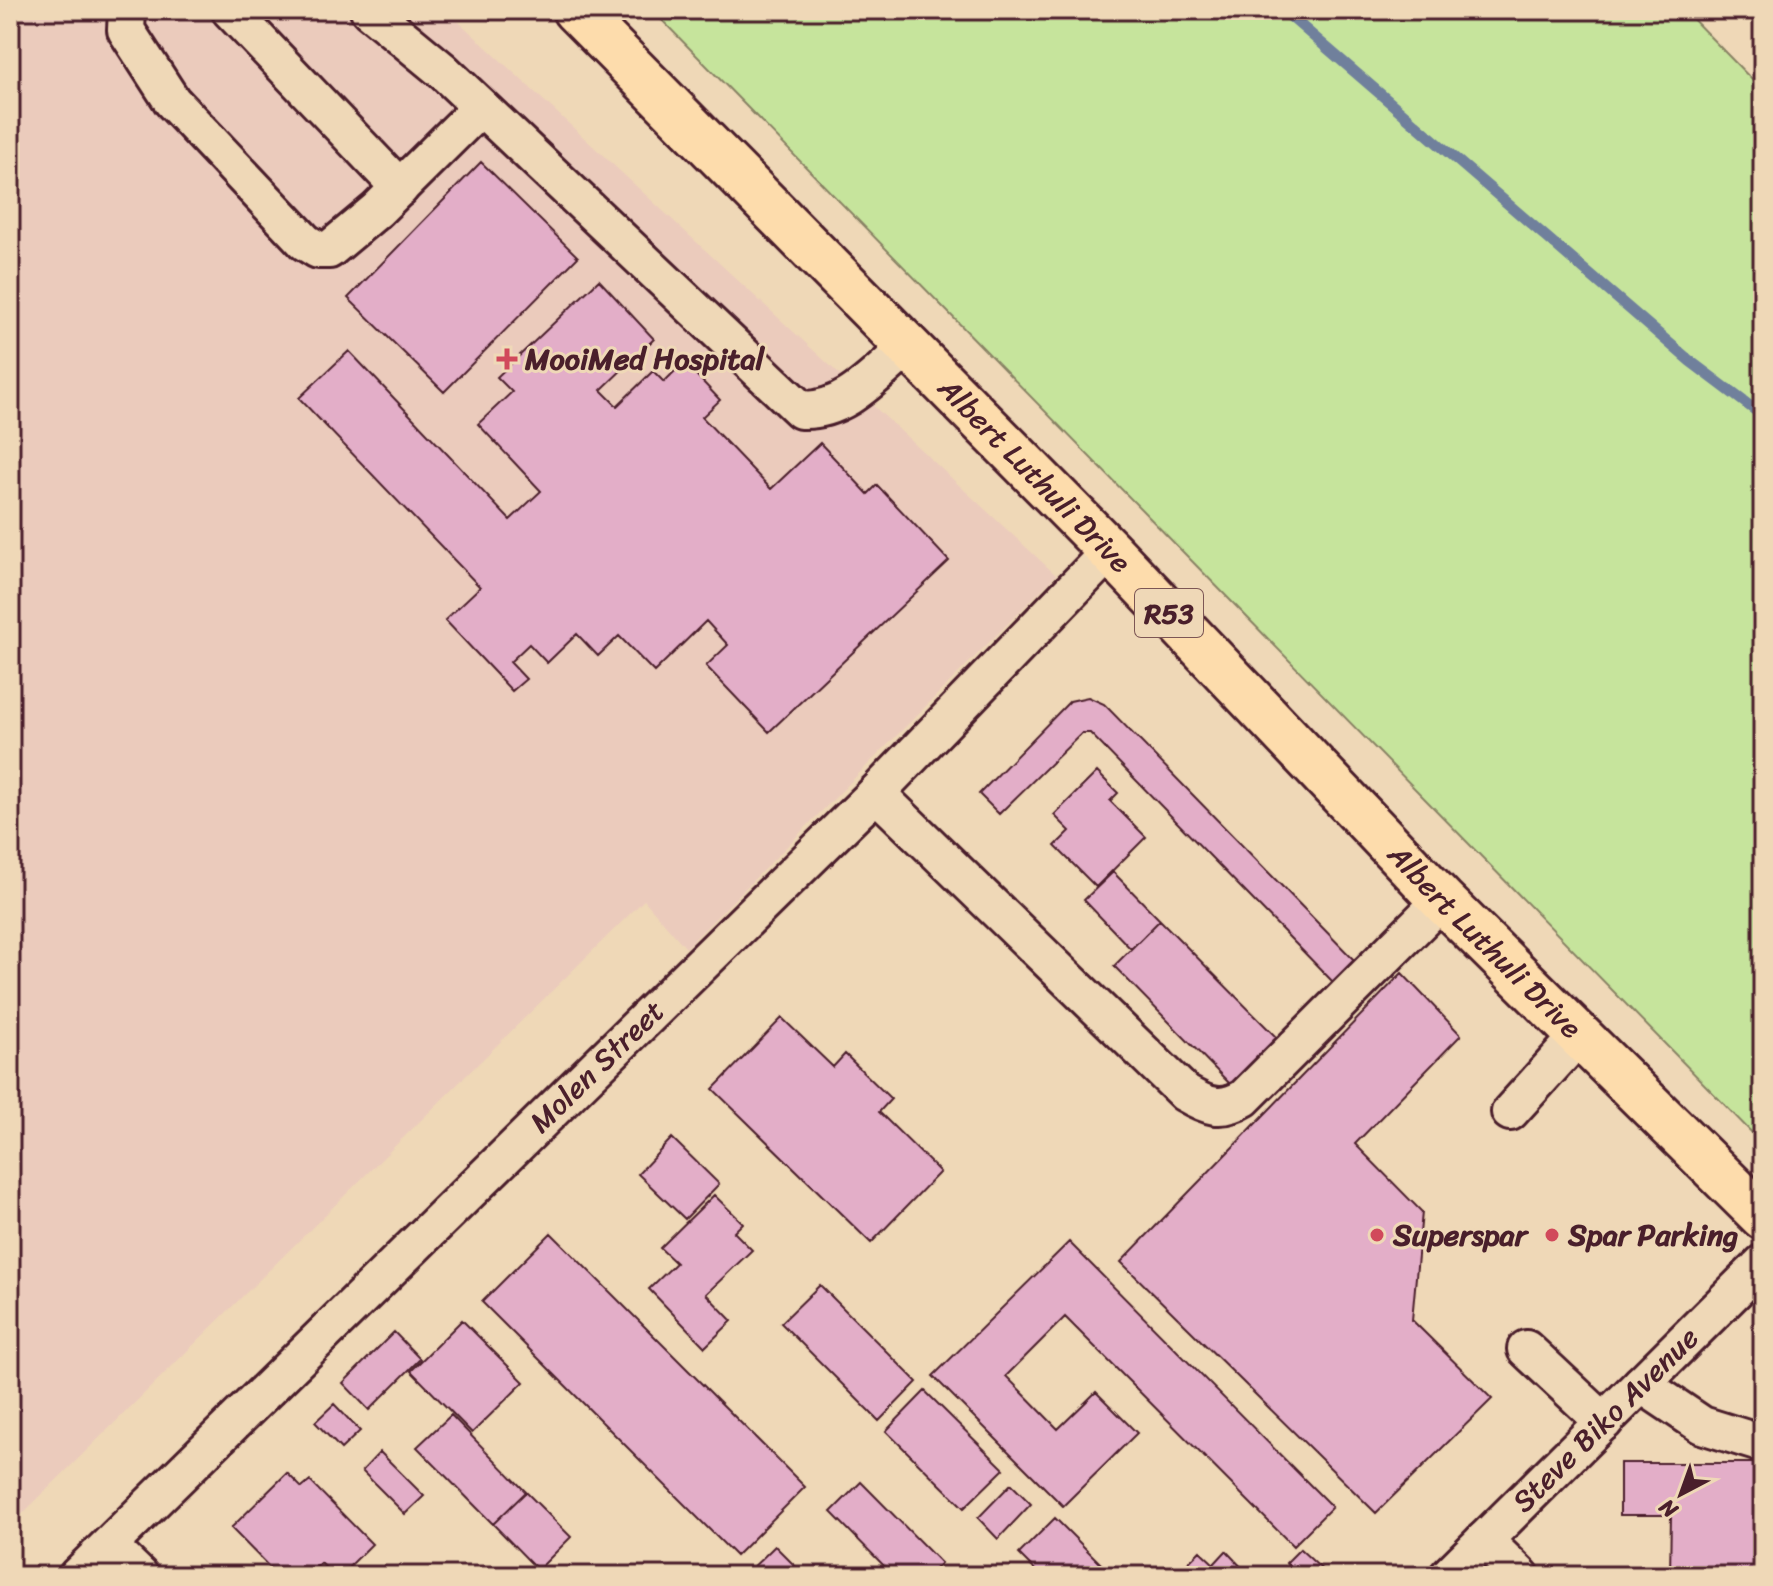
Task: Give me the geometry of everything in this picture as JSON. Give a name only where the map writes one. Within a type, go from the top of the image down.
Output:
[{"type":"main road","name":"Albert Luthuli Drive","points":[[575,10],[597,26],[907,348],[1110,551],[1442,900],[1763,1217]]},
{"type":"street","points":[[127,10],[126,30],[153,76],[305,242],[318,250],[329,250],[400,188],[480,108]]},
{"type":"street","points":[[230,10],[400,188]]},
{"type":"street","points":[[369,10],[480,108],[801,410],[824,411],[843,401],[907,348]]},
{"type":"street","name":"Molen Street","points":[[77,1576],[876,793],[1110,551]]},
{"type":"street","points":[[876,793],[1185,1093],[1205,1105],[1219,1108],[1244,1098],[1442,900]]},
{"type":"street","points":[[1510,1112],[1578,1037]]},
{"type":"street","name":"Steve Biko Avenue","points":[[1448,1576],[1763,1263]]},
{"type":"street","points":[[1526,1349],[1604,1422]]},
{"type":"street","points":[[1641,1384],[1702,1425],[1763,1444]]},
{"type":"street","points":[[1484,1540],[1521,1576]]},
{"type":"street","points":[[109,1546],[140,1576]]},
{"type":"shaded area","points":[[10,10],[446,10],[1056,575],[686,948],[644,900],[10,1526]]},
{"type":"green space","points":[[652,10],[1684,10],[1763,91],[1763,1144]]},
{"type":"building","points":[[481,162],[578,257],[444,392],[348,298]]},
{"type":"building","points":[[599,280],[654,339],[601,390],[617,406],[653,371],[664,382],[684,362],[720,400],[702,417],[771,489],[820,443],[868,494],[877,485],[949,561],[769,732],[706,666],[728,645],[706,621],[654,672],[619,636],[598,656],[577,634],[547,663],[529,644],[510,662],[526,679],[512,691],[445,620],[480,587],[299,398],[349,351],[510,520],[541,491],[478,424],[512,392],[497,377]]},
{"type":"building","points":[[1088,697],[1104,704],[1356,962],[1334,983],[1090,733],[1082,733],[999,814],[979,794],[1070,701]]},
{"type":"building","points":[[1097,772],[1118,793],[1110,801],[1146,837],[1096,887],[1055,846],[1070,831],[1054,815]]},
{"type":"building","points":[[1113,872],[1160,920],[1131,949],[1084,900]]},
{"type":"building","points":[[1160,920],[1280,1041],[1233,1087],[1114,966]]},
{"type":"building","points":[[1402,973],[1461,1035],[1355,1144],[1422,1212],[1412,1320],[1492,1399],[1376,1513],[1121,1262]]},
{"type":"building","points":[[782,1018],[833,1067],[845,1054],[891,1099],[879,1112],[940,1172],[871,1243],[713,1089]]},
{"type":"building","points":[[672,1138],[719,1184],[685,1219],[638,1174]]},
{"type":"building","points":[[714,1195],[743,1223],[734,1232],[752,1250],[706,1294],[732,1321],[705,1347],[649,1289],[676,1263],[660,1248]]},
{"type":"building","points":[[551,1233],[805,1487],[736,1556],[482,1302]]},
{"type":"building","points":[[1069,1242],[1332,1507],[1293,1546],[1065,1317],[1006,1376],[1058,1429],[1096,1392],[1137,1433],[1063,1506],[933,1376]]},
{"type":"building","points":[[820,1285],[917,1382],[879,1421],[781,1323]]},
{"type":"building","points":[[462,1320],[524,1382],[472,1433],[411,1371]]},
{"type":"building","points":[[394,1332],[420,1359],[369,1410],[343,1383]]},
{"type":"building","points":[[925,1391],[1004,1469],[964,1508],[886,1431]]},
{"type":"building","points":[[334,1404],[360,1431],[341,1449],[315,1422]]},
{"type":"building","points":[[451,1415],[526,1492],[493,1524],[417,1447]]},
{"type":"building","points":[[380,1452],[424,1496],[405,1514],[362,1471]]},
{"type":"building","points":[[1620,1463],[1763,1463],[1763,1576],[1670,1576],[1671,1515],[1620,1515]]},
{"type":"building","points":[[287,1473],[302,1488],[310,1481],[372,1544],[340,1576],[334,1576],[321,1563],[307,1576],[278,1576],[231,1528]]},
{"type":"building","points":[[861,1482],[941,1563],[928,1576],[894,1576],[831,1512]]},
{"type":"building","points":[[1011,1484],[1031,1504],[998,1539],[978,1518]]},
{"type":"building","points":[[526,1492],[571,1537],[538,1570],[493,1524]]},
{"type":"building","points":[[1055,1518],[1113,1576],[1041,1576],[1019,1554]]},
{"type":"building","points":[[775,1546],[805,1576],[744,1576]]},
{"type":"building","points":[[1300,1549],[1328,1575],[1300,1576],[1286,1563]]},
{"type":"building","points":[[1200,1551],[1214,1564],[1226,1551],[1250,1576],[1175,1576]]},
{"type":"waterway","points":[[1283,10],[1690,361],[1763,416]]},
{"type":"place","name":"MooiMed Hospital","points":[[507,359]]},
{"type":"place","name":"Superspar","points":[[1377,1235]]},
{"type":"place","name":"Spar Parking","points":[[1552,1235]]}]
